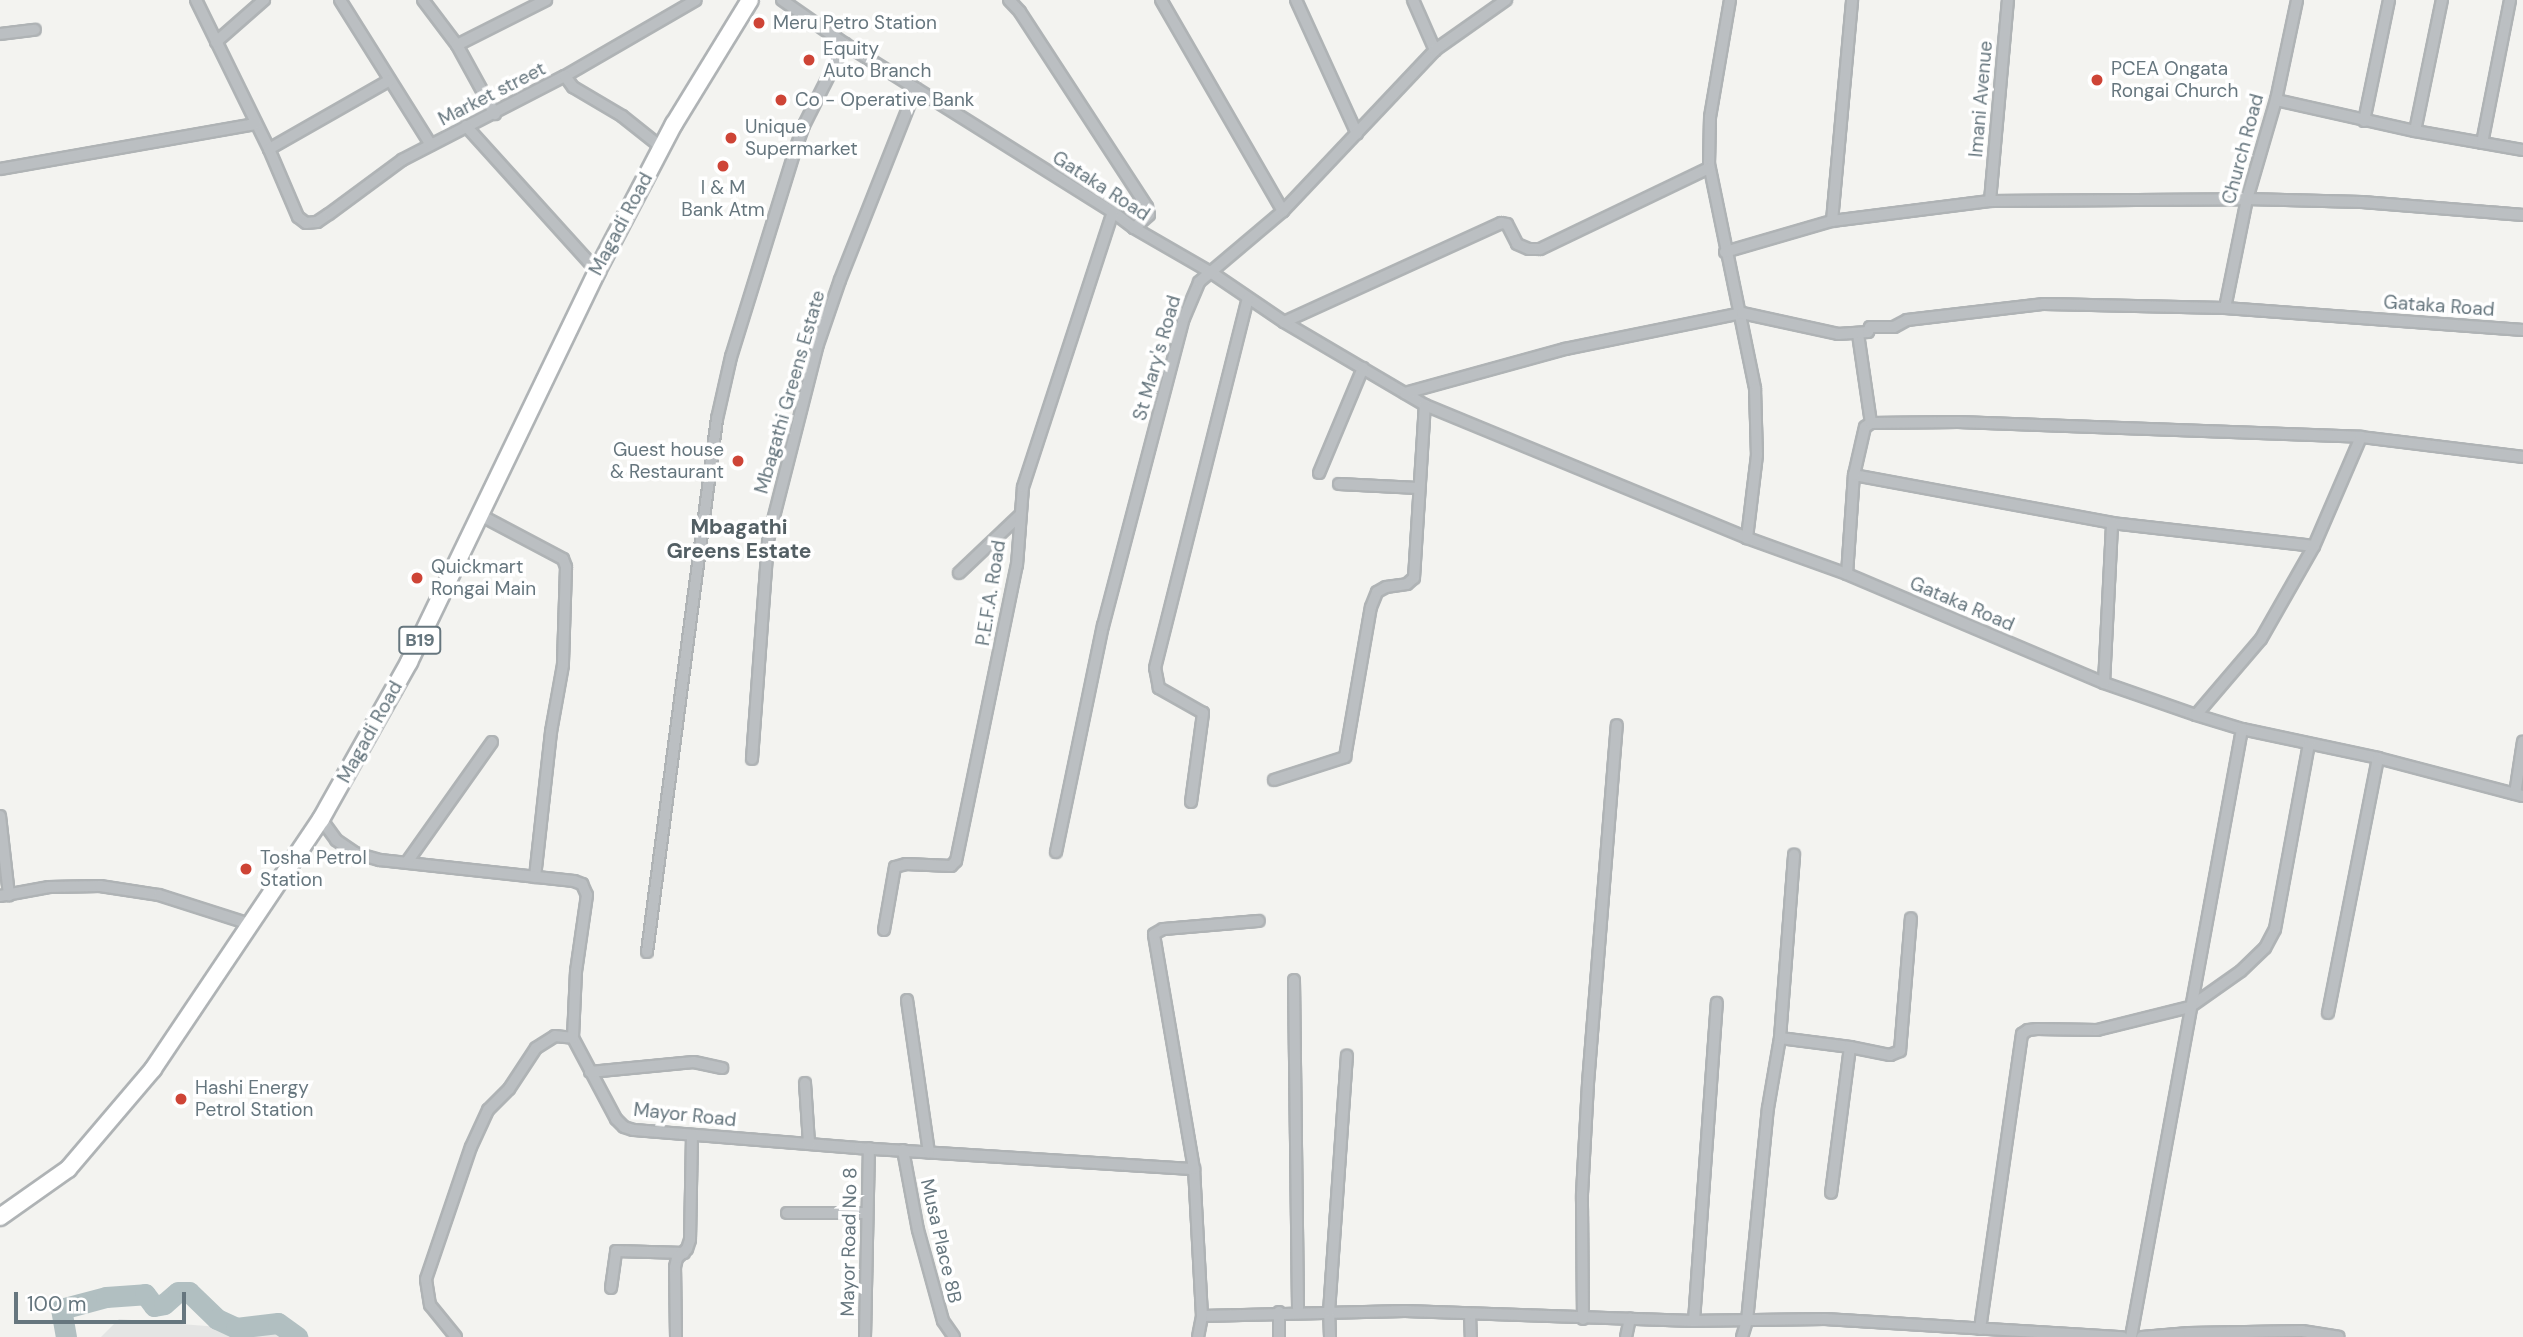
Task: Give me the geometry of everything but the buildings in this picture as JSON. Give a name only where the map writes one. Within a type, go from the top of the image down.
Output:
[{"type":"highway","name":"Magadi Road","points":[[0,1217],[68,1169],[153,1069],[321,819],[409,662],[480,515],[514,437],[661,148],[750,0]]},
{"type":"street","points":[[196,0],[270,149],[390,80]]},
{"type":"street","points":[[216,42],[264,0]]},
{"type":"street","points":[[340,0],[431,145]]},
{"type":"street","points":[[423,0],[457,46],[495,114]]},
{"type":"street","points":[[457,46],[528,4],[546,0]]},
{"type":"street","name":"Market street","points":[[270,149],[298,217],[306,223],[317,222],[402,160],[565,76],[696,0]]},
{"type":"street","name":"Gataka Road","points":[[782,0],[845,44],[1113,212],[1133,228],[1212,273],[1284,322],[1425,405],[1747,538],[1847,574],[2104,683],[2242,729],[2378,758],[2519,795]]},
{"type":"street","points":[[1009,0],[1020,12],[1147,206],[1149,215],[1133,228]]},
{"type":"street","points":[[1161,0],[1283,211]]},
{"type":"street","points":[[1296,0],[1357,134]]},
{"type":"street","points":[[1413,0],[1435,50]]},
{"type":"street","name":"St Mary's Road","points":[[1056,852],[1103,626],[1184,318],[1199,282],[1283,211],[1435,50],[1506,0]]},
{"type":"street","points":[[1730,0],[1710,117],[1709,168],[1725,252],[1742,313],[1755,389],[1757,455],[1747,538]]},
{"type":"street","points":[[1832,221],[1852,0]]},
{"type":"street","name":"Imani Avenue","points":[[1990,201],[2008,0]]},
{"type":"street","name":"Church Road","points":[[2225,308],[2247,199],[2276,100],[2297,0]]},
{"type":"street","points":[[2364,121],[2389,0]]},
{"type":"street","points":[[2415,131],[2442,0]]},
{"type":"street","points":[[2482,143],[2510,0]]},
{"type":"street","points":[[0,34],[35,30]]},
{"type":"street","points":[[647,952],[717,419],[731,357],[795,150],[804,125],[845,44]]},
{"type":"street","points":[[565,76],[573,87],[622,116],[661,148]]},
{"type":"street","name":"Mbagathi Greens Estate","points":[[752,759],[768,540],[818,344],[840,280],[915,88]]},
{"type":"street","points":[[2276,100],[2364,121],[2523,150]]},
{"type":"street","points":[[0,169],[256,124]]},
{"type":"street","points":[[466,126],[597,271]]},
{"type":"street","points":[[1284,322],[1501,223],[1507,224],[1517,244],[1529,250],[1539,249],[1709,168]]},
{"type":"street","points":[[1725,252],[1832,221],[1990,201],[2247,199],[2362,202],[2523,215]]},
{"type":"street","name":"P.E.F.A. Road","points":[[884,930],[895,867],[906,864],[951,866],[956,860],[1017,565],[1023,487],[1113,212]]},
{"type":"street","points":[[1191,802],[1203,713],[1159,688],[1155,668],[1248,299]]},
{"type":"street","name":"Gataka Road","points":[[1405,393],[1565,349],[1742,313],[1839,334],[1868,332],[1871,327],[1894,327],[1907,320],[2044,304],[2225,308],[2523,330]]},
{"type":"street","points":[[1858,334],[1871,423]]},
{"type":"street","points":[[1319,473],[1363,368]]},
{"type":"street","points":[[1275,779],[1345,757],[1371,607],[1377,592],[1386,587],[1406,584],[1414,578],[1425,405]]},
{"type":"street","points":[[1847,574],[1854,475],[1865,427],[1871,423],[1958,422],[2361,437],[2523,457]]},
{"type":"street","points":[[2196,715],[2261,639],[2314,546],[2361,437]]},
{"type":"street","points":[[1854,475],[2112,523],[2314,546]]},
{"type":"street","points":[[1339,484],[1418,488]]},
{"type":"street","points":[[480,515],[563,559],[566,567],[563,665],[551,732],[535,877]]},
{"type":"street","points":[[960,573],[1019,516]]},
{"type":"street","points":[[2104,683],[2112,523]]},
{"type":"street","points":[[1583,1319],[1582,1194],[1588,1083],[1617,725]]},
{"type":"street","points":[[2130,1337],[2242,729]]},
{"type":"street","points":[[407,862],[492,742]]},
{"type":"street","points":[[2519,795],[2523,742]]},
{"type":"street","points":[[1980,1329],[2022,1034],[2028,1030],[2107,1029],[2190,1007],[2241,971],[2265,948],[2275,929],[2309,744]]},
{"type":"street","points":[[2328,1013],[2378,758]]},
{"type":"street","points":[[0,816],[5,895],[48,887],[100,886],[159,895],[250,924]]},
{"type":"street","name":"Mayor Road","points":[[321,819],[336,840],[355,853],[380,860],[582,884],[587,895],[576,971],[573,1038],[616,1119],[624,1127],[809,1144],[1194,1169]]},
{"type":"street","points":[[1742,1337],[1747,1321],[1768,1108],[1780,1038],[1794,855]]},
{"type":"street","points":[[1780,1038],[1889,1055],[1900,1051],[1911,918]]},
{"type":"street","points":[[1198,1337],[1202,1316],[1194,1169],[1154,934],[1163,929],[1259,921]]},
{"type":"street","points":[[1294,980],[1298,1313]]},
{"type":"street","points":[[908,1000],[929,1152]]},
{"type":"street","points":[[1694,1321],[1717,1003]]},
{"type":"street","points":[[456,1337],[430,1305],[426,1279],[471,1147],[488,1110],[509,1089],[536,1048],[555,1036],[573,1038]]},
{"type":"street","points":[[1832,1193],[1850,1047]]},
{"type":"street","points":[[1330,1337],[1329,1312],[1348,1056]]},
{"type":"street","points":[[590,1072],[694,1062],[722,1068]]},
{"type":"street","points":[[805,1083],[809,1144]]},
{"type":"street","points":[[676,1337],[675,1267],[677,1258],[684,1253],[690,1240],[692,1135]]},
{"type":"street","name":"Mayor Road No 8","points":[[865,1337],[869,1148]]},
{"type":"street","name":"Musa Place 8B","points":[[903,1150],[918,1230],[943,1321],[954,1337]]},
{"type":"street","points":[[787,1213],[866,1213]]},
{"type":"street","points":[[611,1288],[616,1251],[684,1253]]},
{"type":"street","points":[[1279,1312],[1279,1337]]},
{"type":"street","points":[[1202,1316],[1329,1312],[1694,1321],[1825,1319],[1923,1332],[1980,1329],[2123,1337]]},
{"type":"street","points":[[1471,1314],[1471,1337]]},
{"type":"street","points":[[1626,1337],[1630,1318]]},
{"type":"street","points":[[2141,1337],[2302,1331],[2339,1337]]},
{"type":"shaded area","points":[[119,1319],[293,1333],[295,1337],[101,1337]]},
{"type":"waterway","points":[[66,1337],[61,1309],[106,1297],[145,1294],[154,1306],[164,1304],[178,1292],[189,1292],[217,1319],[236,1328],[278,1323],[297,1337]]},
{"type":"place","name":"Meru Petro Station","points":[[759,23]]},
{"type":"place","name":"Equity Auto Branch","points":[[809,60]]},
{"type":"place","name":"PCEA Ongata Rongai Church","points":[[2097,80]]},
{"type":"place","name":"Co - Operative Bank","points":[[781,100]]},
{"type":"place","name":"Unique Supermarket","points":[[731,138]]},
{"type":"place","name":"I & M Bank Atm","points":[[723,166]]},
{"type":"place","name":"Guest house & Restaurant","points":[[738,461]]},
{"type":"place","name":"Quickmart Rongai Main","points":[[417,578]]},
{"type":"place","name":"Tosha Petrol Station","points":[[246,869]]},
{"type":"place","name":"Hashi Energy Petrol Station","points":[[181,1099]]},
{"type":"district","name":"Mbagathi Greens Estate","points":[[739,539]]}]
